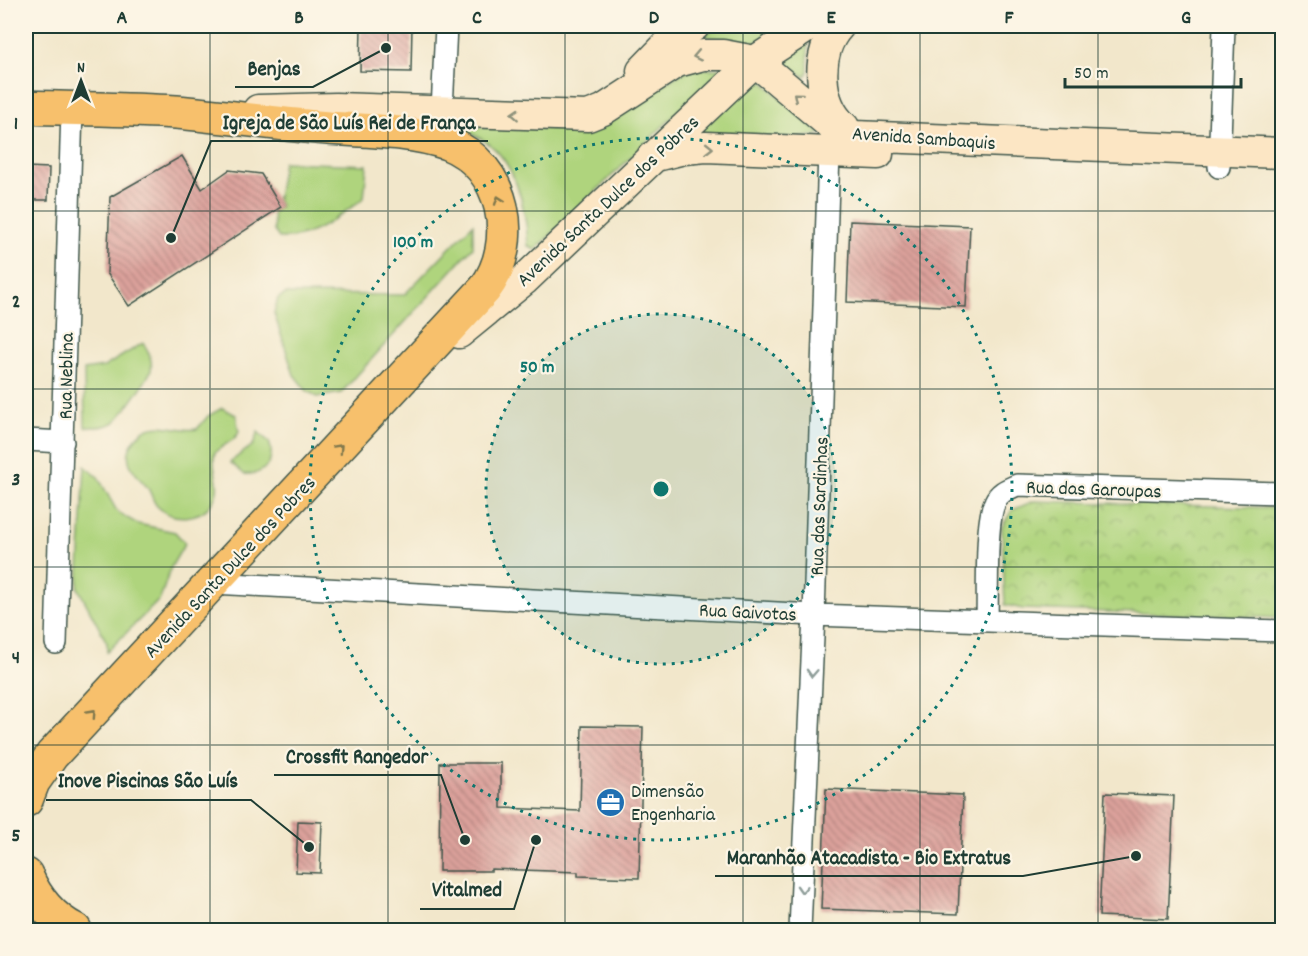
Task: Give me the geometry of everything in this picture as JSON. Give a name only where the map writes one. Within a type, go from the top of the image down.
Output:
[{"type":"main road","points":[[609,107],[665,46],[694,26]]},
{"type":"main road","name":"Avenida Santa Dulce dos Pobres","points":[[406,376],[524,280],[755,61],[809,26]]},
{"type":"main road","points":[[839,26],[829,39],[824,52],[824,84],[827,101],[840,124],[863,136]]},
{"type":"main road","name":"Avenida Sambaquis","points":[[26,107],[176,112],[336,108],[442,110],[581,117],[595,115],[609,107],[668,67],[694,56],[723,55],[755,61],[832,126],[849,135],[1219,159],[1282,170]]},
{"type":"main road","name":"Avenida Sambaquis","points":[[176,112],[406,135],[447,143],[470,157],[493,184],[503,213],[502,257]]},
{"type":"main road","name":"Avenida Sambaquis","points":[[652,157],[684,149],[706,147],[829,152],[1219,159],[1282,153]]},
{"type":"main road","name":"Avenida Santa Dulce dos Pobres","points":[[52,756],[406,376],[495,276],[502,257]]},
{"type":"main road","points":[[26,773],[52,756]]},
{"type":"main road","points":[[26,800],[33,782],[52,756]]},
{"type":"main road","points":[[26,875],[33,891],[45,908],[75,930]]},
{"type":"street","points":[[442,110],[446,26]]},
{"type":"street","points":[[1219,159],[1224,26]]},
{"type":"street","name":"Rua Neblina","points":[[56,643],[72,109]]},
{"type":"street","name":"Rua das Sardinhas","points":[[800,930],[814,615],[829,152]]},
{"type":"street","points":[[26,440],[63,442]]},
{"type":"street","name":"Rua das Garoupas","points":[[987,621],[991,514],[999,495],[1006,489],[1017,485],[1282,493]]},
{"type":"street","name":"Rua Gaivotas","points":[[213,583],[814,615],[1282,631]]},
{"type":"green space","points":[[726,26],[783,26],[754,43],[707,37],[706,33]]},
{"type":"green space","points":[[808,43],[808,72],[805,77],[782,62]]},
{"type":"green space","points":[[689,69],[722,69],[535,250],[528,246],[521,200],[510,170],[502,157],[478,137],[442,126],[587,129]]},
{"type":"green space","points":[[758,77],[819,135],[793,138],[702,135],[699,127]]},
{"type":"green space","points":[[283,162],[367,165],[364,198],[314,231],[291,238],[279,238],[274,231],[273,212],[281,207],[277,199]]},
{"type":"green space","points":[[473,224],[473,247],[341,393],[317,397],[306,390],[294,375],[274,313],[278,298],[286,294],[404,295]]},
{"type":"green space","points":[[143,343],[151,359],[151,370],[134,398],[113,423],[85,427],[84,370],[104,367]]},
{"type":"green space","points":[[222,408],[236,415],[239,432],[235,438],[215,452],[217,490],[215,497],[206,509],[193,516],[170,515],[164,512],[156,505],[149,489],[131,466],[128,454],[130,448],[144,430],[157,426],[197,429],[208,416]]},
{"type":"green space","points":[[258,432],[269,442],[271,455],[269,461],[263,470],[244,474],[230,462],[253,445]]},
{"type":"green space","points":[[85,466],[98,477],[118,513],[138,524],[175,532],[185,543],[171,567],[160,599],[107,652],[107,643],[78,588]]},
{"type":"green space","points":[[1034,501],[1282,508],[1282,618],[1023,609],[1005,605],[1002,527],[1012,510]]},
{"type":"building","points":[[361,26],[412,26],[411,72],[360,71]]},
{"type":"building","points":[[182,156],[202,189],[229,170],[261,174],[281,207],[129,306],[107,273],[110,197]]},
{"type":"building","points":[[26,167],[49,168],[48,200],[26,200]]},
{"type":"building","points":[[850,221],[970,226],[966,307],[847,302]]},
{"type":"building","points":[[582,726],[643,727],[639,878],[578,876],[578,872],[491,869],[491,871],[439,871],[440,763],[501,763],[501,808],[580,811]]},
{"type":"building","points":[[826,789],[963,795],[958,914],[821,909]]},
{"type":"building","points":[[1105,793],[1174,796],[1168,919],[1099,916]]},
{"type":"building","points":[[298,821],[322,822],[320,873],[296,872]]},
{"type":"place","name":"Benjas","points":[[386,48]]},
{"type":"place","name":"Igreja de São Luís Rei de França","points":[[171,238]]},
{"type":"place","name":"Dimensão Engenharia","points":[[610,802]]},
{"type":"place","name":"Crossfit Rangedor","points":[[465,840]]},
{"type":"place","name":"Vitalmed","points":[[536,840]]},
{"type":"place","name":"Inove Piscinas São Luís","points":[[309,847]]},
{"type":"place","name":"Maranhão Atacadista - Bio Extratus","points":[[1136,856]]}]
